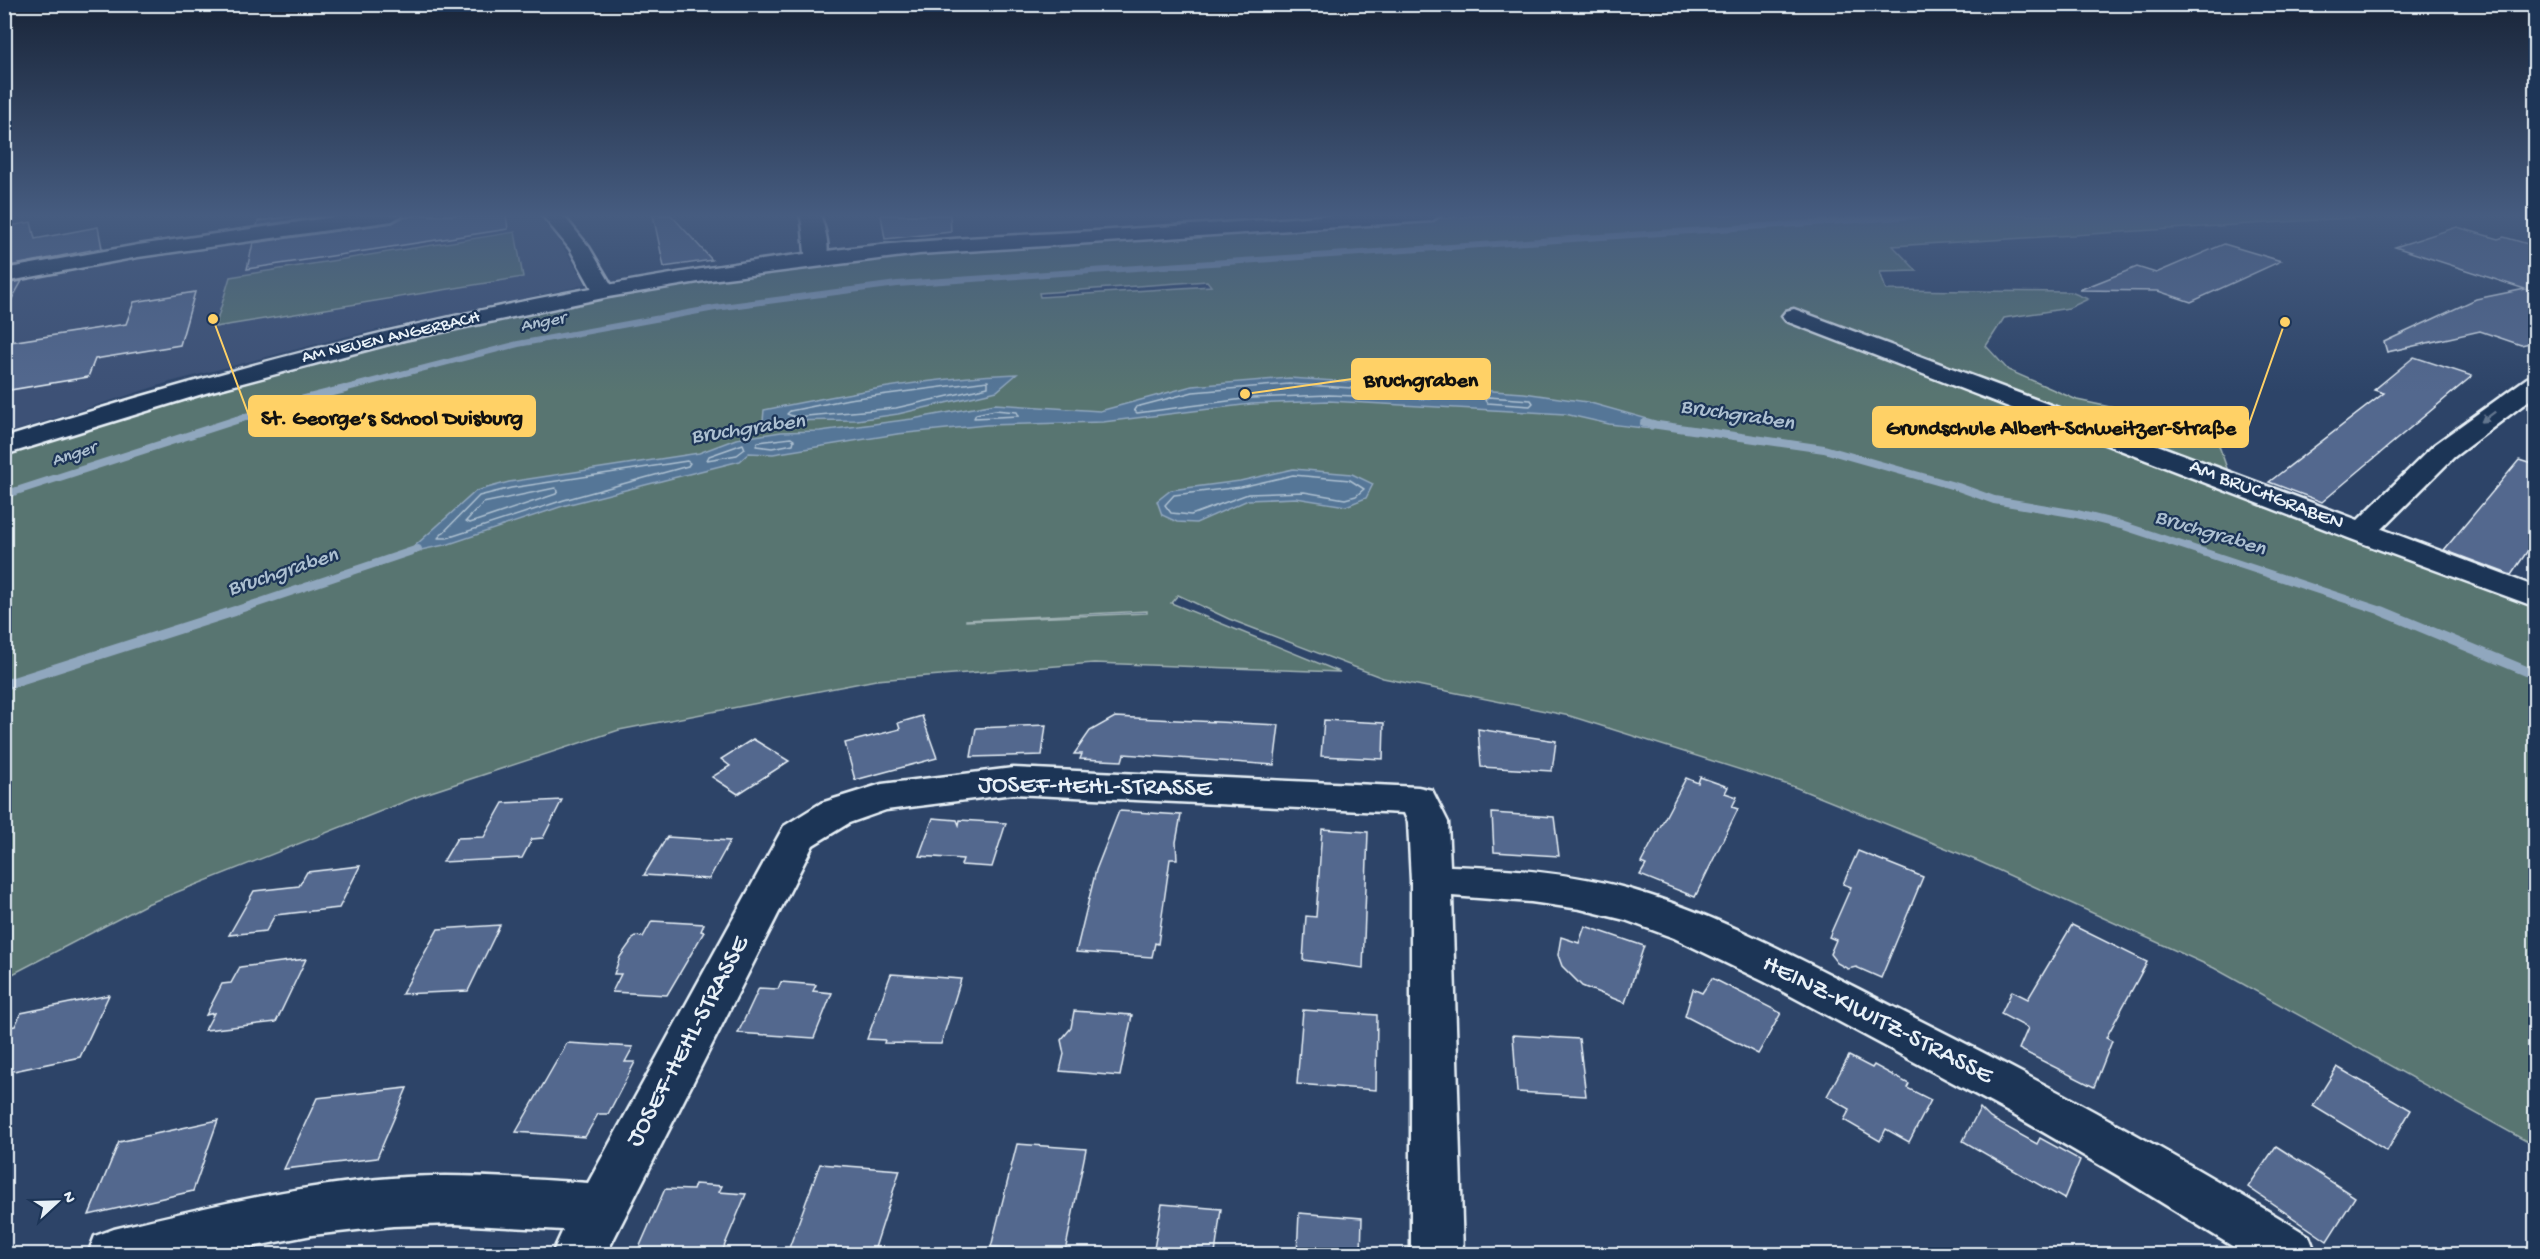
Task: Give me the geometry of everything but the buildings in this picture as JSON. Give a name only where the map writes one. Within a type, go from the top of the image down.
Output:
[{"type":"street","points":[[594,274],[604,291]]},
{"type":"street","name":"AM NEUEN ANGERBACH","points":[[4,447],[316,355],[436,326],[604,291],[718,274]]},
{"type":"street","name":"AM BRUCHGRABEN","points":[[1794,316],[2535,598]]},
{"type":"street","points":[[2362,533],[2444,451],[2535,383]]},
{"type":"street","name":"JOSEF-HEHL-STRASSE","points":[[578,1254],[798,836],[835,813],[882,797],[938,788],[1013,781],[1418,800],[1428,822],[1431,880],[1437,1254]]},
{"type":"street","name":"HEINZ-KIWITZ-STRASSE","points":[[1431,880],[1541,885],[1629,905],[1698,932],[2036,1101],[2205,1198],[2290,1254]]},
{"type":"street","points":[[114,1254],[211,1230],[333,1208],[433,1200],[602,1208]]},
{"type":"shaded area","points":[[37,274],[579,274],[585,283],[576,287],[344,337],[170,382],[5,434],[4,280]]},
{"type":"green space","points":[[251,274],[522,274],[523,277],[215,327],[230,277]]},
{"type":"green space","points":[[754,274],[1881,274],[1886,290],[2071,292],[2088,299],[2069,308],[2004,318],[1986,346],[2008,370],[2077,400],[2213,429],[2234,488],[2535,604],[2535,1146],[2214,968],[1978,861],[1792,786],[1570,716],[1383,678],[1229,619],[1178,595],[1171,603],[1340,672],[1094,663],[876,680],[619,730],[419,796],[147,904],[5,978],[5,456],[207,393],[403,341],[618,295]],"holes":[[[1207,281],[1211,286],[1040,297],[1039,293]],[[1147,611],[1147,613],[966,621]]]},
{"type":"water","points":[[1017,374],[997,391],[898,414],[857,420],[763,421],[764,410],[827,398],[921,382]]},
{"type":"water","points":[[1289,378],[1524,393],[1587,402],[1655,421],[1656,425],[1652,429],[1609,424],[1565,414],[1329,401],[1251,404],[1103,422],[986,425],[897,434],[773,454],[749,453],[740,461],[566,505],[449,544],[407,553],[476,491],[509,482],[699,453],[736,439],[781,432],[820,431],[912,419],[995,404],[1100,411],[1192,386]]},
{"type":"water","points":[[1293,469],[1352,474],[1373,484],[1366,498],[1346,506],[1296,498],[1248,500],[1196,523],[1177,522],[1162,515],[1157,501],[1171,490],[1240,481]]},
{"type":"waterway","name":"Anger","points":[[339,390],[518,344],[715,308],[897,284],[1051,274]]},
{"type":"waterway","name":"Anger","points":[[4,495],[289,403],[345,389]]},
{"type":"waterway","name":"Bruchgraben","points":[[1644,423],[1824,449],[1958,487],[1994,500],[2077,514],[2121,525],[2382,611]]},
{"type":"waterway","name":"Bruchgraben","points":[[231,612],[418,549]]},
{"type":"waterway","name":"Bruchgraben","points":[[4,685],[235,611]]},
{"type":"waterway","name":"Bruchgraben","points":[[2382,611],[2536,675]]},
{"type":"place","name":"St. George’s School Duisburg","points":[[213,319]]},
{"type":"place","name":"Grundschule Albert-Schweitzer-Straße","points":[[2285,322]]},
{"type":"place","name":"Bruchgraben","points":[[1245,394]]}]
